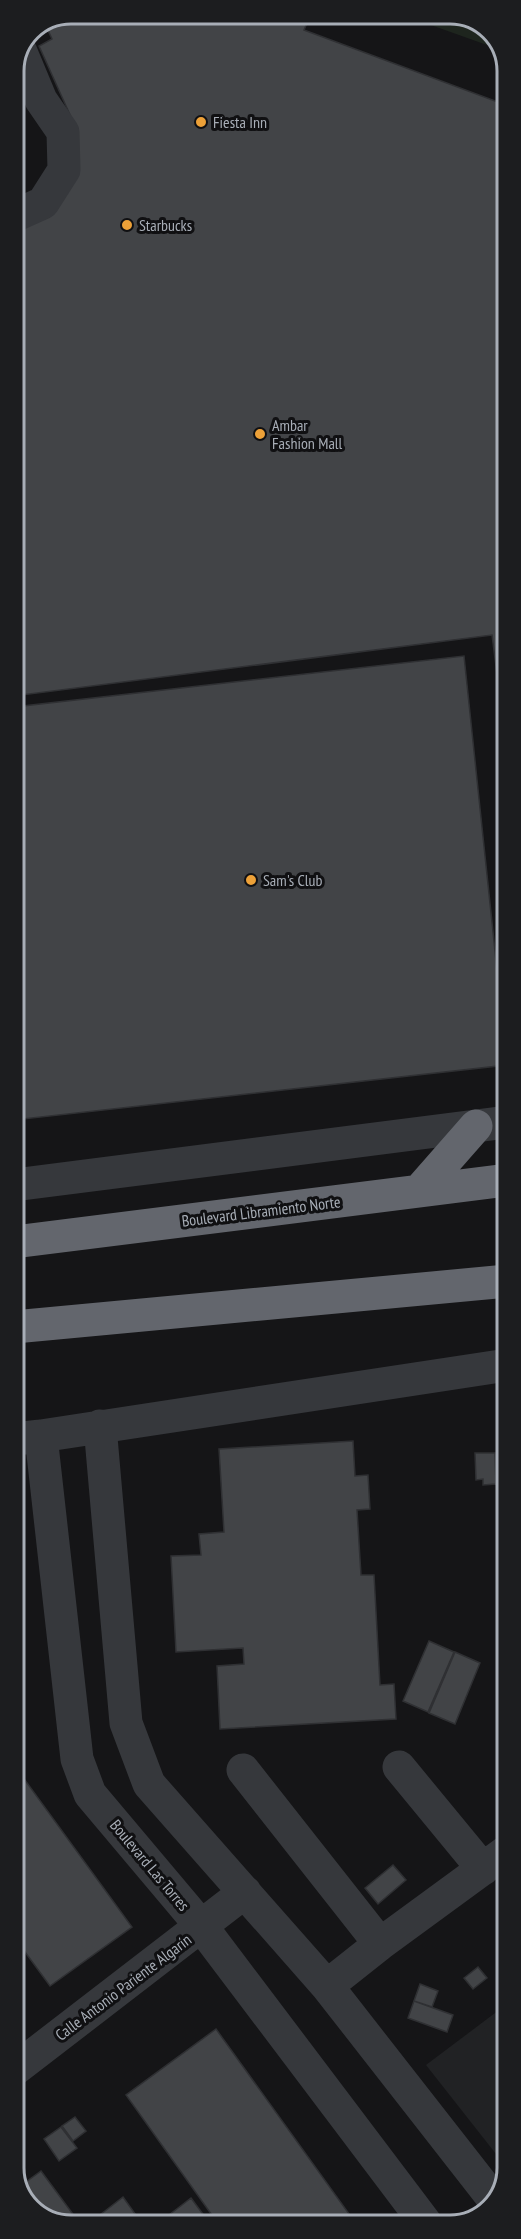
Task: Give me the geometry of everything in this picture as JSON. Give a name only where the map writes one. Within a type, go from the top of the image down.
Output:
[{"type":"highway","points":[[419,1191],[491,1124]]},
{"type":"highway","name":"Boulevard Libramiento Norte","points":[[24,1241],[497,1181]]},
{"type":"highway","points":[[24,1327],[497,1282]]},
{"type":"street","points":[[24,73],[27,94],[63,132],[64,170],[43,203],[24,212]]},
{"type":"street","points":[[24,1184],[491,1124]]},
{"type":"street","points":[[28,1438],[497,1366]]},
{"type":"street","points":[[100,1426],[126,1723],[149,1784],[327,1986],[489,2193]]},
{"type":"street","name":"Boulevard Las Torres","points":[[28,1438],[77,1759],[90,1794],[202,1927],[420,2215]]},
{"type":"street","points":[[327,1986],[380,1944],[495,1860],[399,1767]]},
{"type":"street","points":[[243,1770],[380,1944]]},
{"type":"street","name":"Calle Antonio Pariente Algarín","points":[[24,2063],[245,1892]]},
{"type":"shaded area","points":[[428,24],[453,24],[468,28],[481,36],[489,46]]},
{"type":"shaded area","points":[[497,2012],[497,2155],[426,2065]]},
{"type":"building","name":"Ambar Fashion Mall","points":[[71,24],[307,24],[304,30],[497,102],[497,674],[492,635],[24,695],[24,226],[40,216],[75,126],[39,46],[52,39],[48,30]]},
{"type":"building","name":"Sam's Club","points":[[464,656],[497,970],[497,1066],[24,1119],[24,706]]},
{"type":"building","points":[[353,1441],[355,1476],[368,1475],[370,1509],[357,1510],[361,1575],[374,1575],[380,1685],[394,1684],[396,1719],[220,1729],[217,1666],[244,1664],[243,1648],[176,1652],[171,1556],[201,1555],[199,1534],[224,1532],[219,1449]]},
{"type":"building","points":[[475,1453],[495,1453],[496,1484],[483,1485],[483,1479],[476,1480]]},
{"type":"building","points":[[429,1641],[454,1652],[428,1712],[403,1701]]},
{"type":"building","points":[[455,1652],[480,1663],[455,1724],[429,1713]]},
{"type":"building","points":[[24,1779],[132,1927],[50,1986],[24,1951]]},
{"type":"building","points":[[393,1865],[406,1880],[378,1904],[365,1888]]},
{"type":"building","points":[[478,1967],[487,1978],[473,1989],[464,1978]]},
{"type":"building","points":[[420,1984],[438,1991],[432,2007],[414,2001]]},
{"type":"building","points":[[414,2001],[453,2015],[447,2032],[408,2018]]},
{"type":"building","points":[[216,2029],[350,2215],[212,2215],[126,2095]]},
{"type":"building","points":[[75,2117],[86,2131],[73,2141],[62,2126]]},
{"type":"building","points":[[61,2127],[77,2148],[59,2161],[44,2139]]},
{"type":"building","points":[[41,2171],[74,2215],[48,2209],[30,2191],[27,2182]]},
{"type":"building","points":[[123,2197],[136,2215],[100,2215]]},
{"type":"building","points":[[191,2198],[204,2215],[169,2215]]},
{"type":"place","name":"Fiesta Inn","points":[[201,122]]},
{"type":"place","name":"Starbucks","points":[[127,225]]},
{"type":"place","name":"Ambar Fashion Mall","points":[[260,434]]},
{"type":"place","name":"Sam's Club","points":[[251,880]]}]
